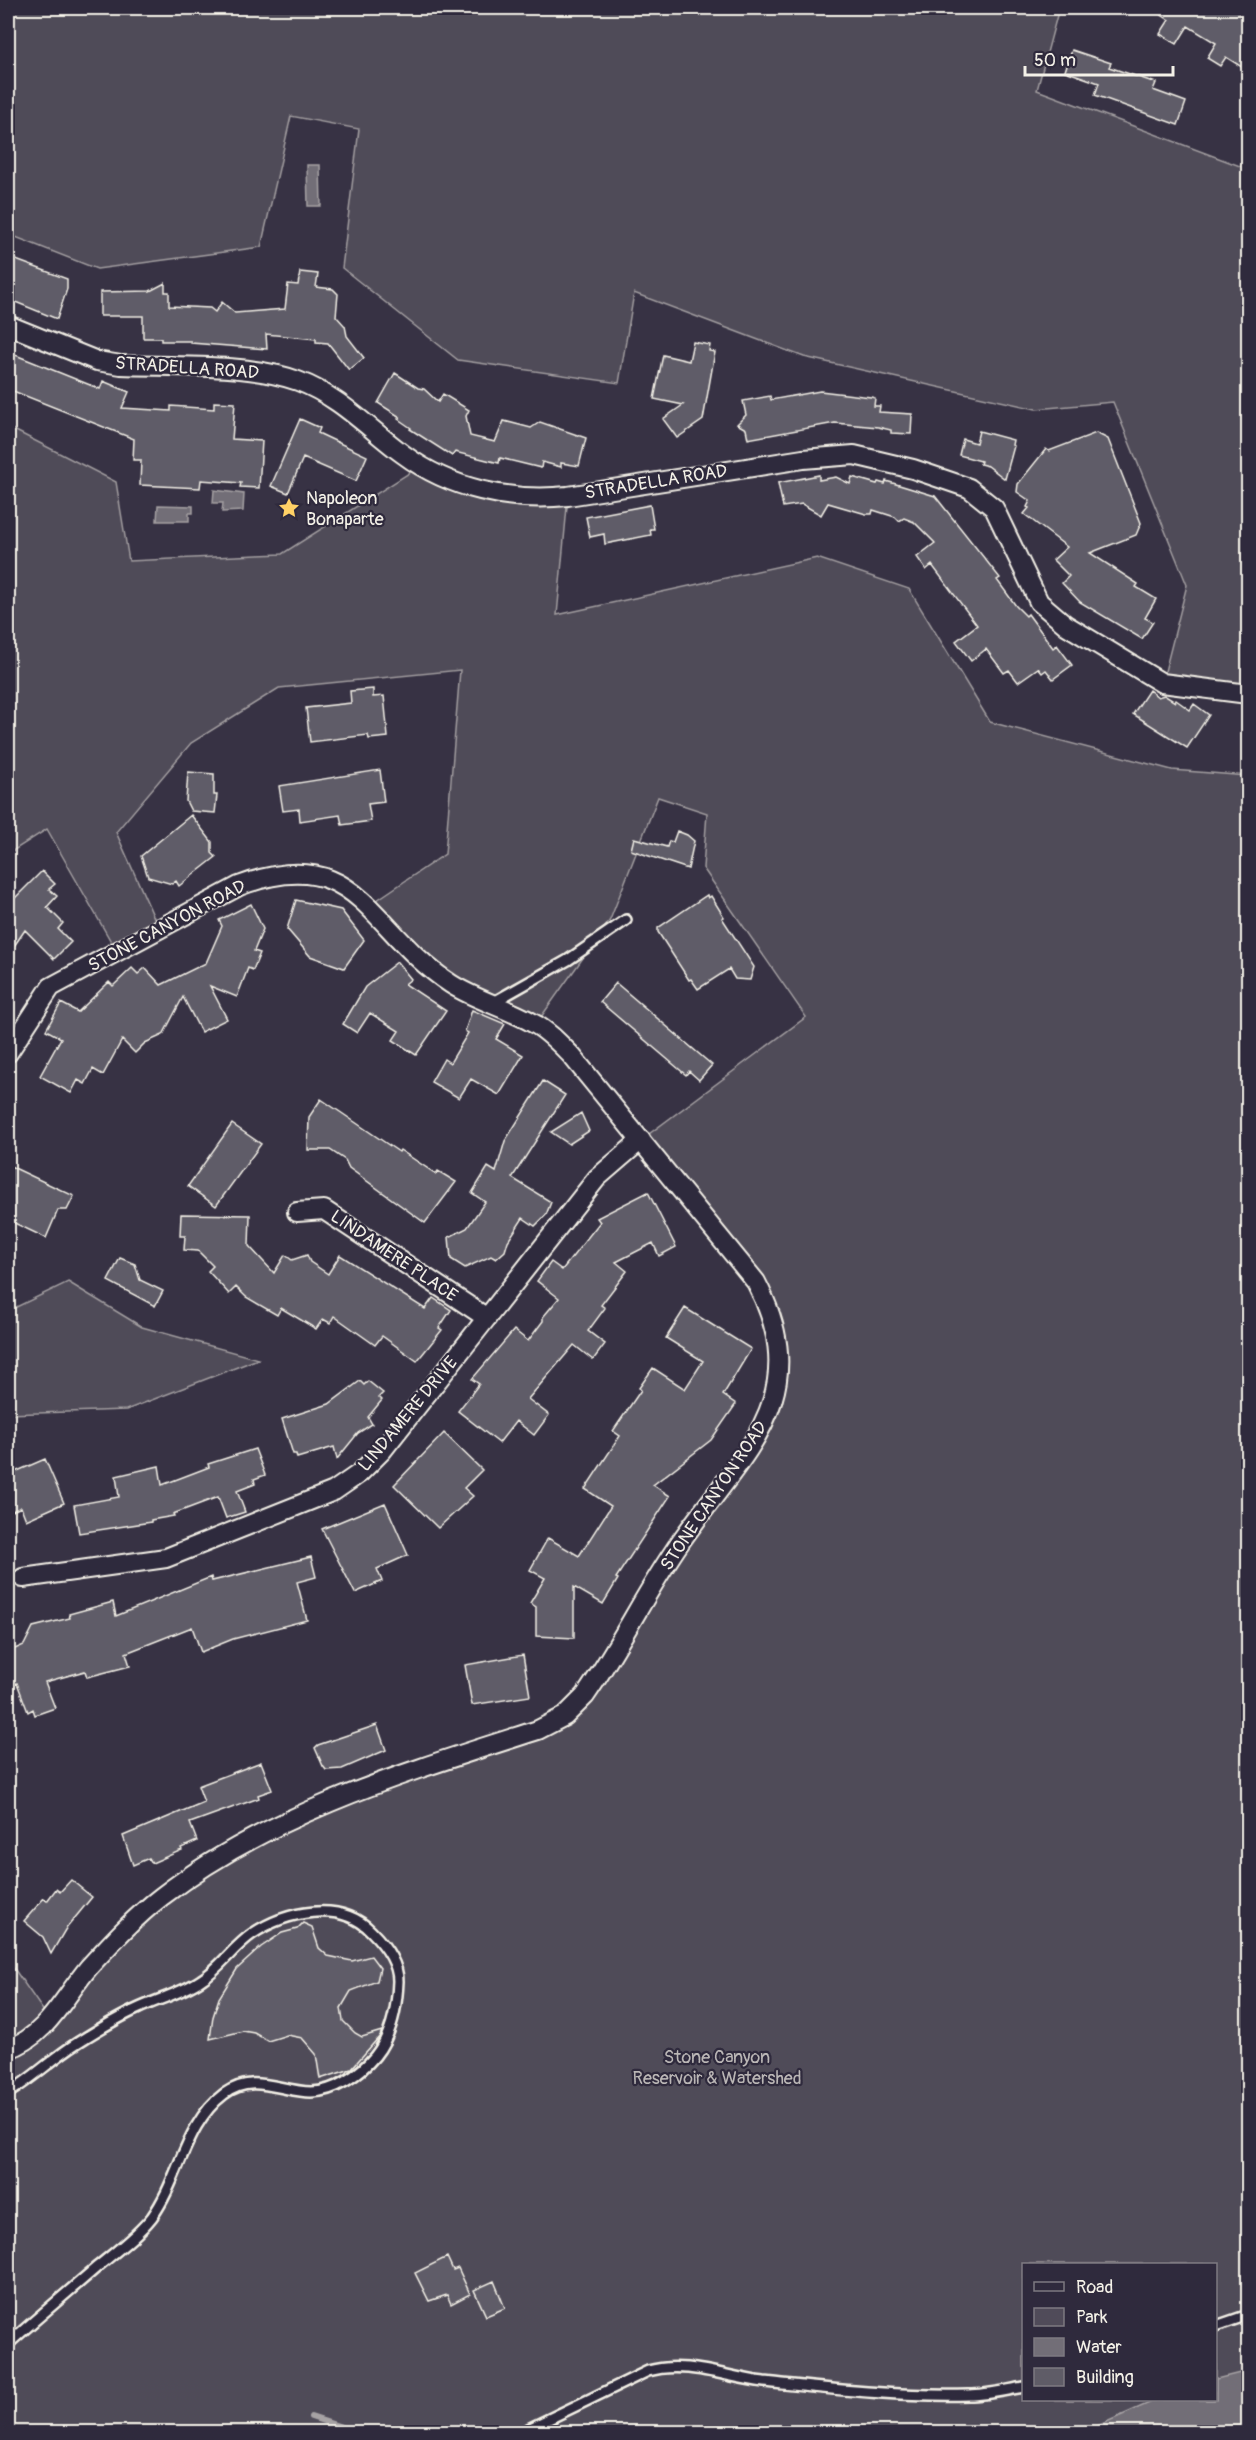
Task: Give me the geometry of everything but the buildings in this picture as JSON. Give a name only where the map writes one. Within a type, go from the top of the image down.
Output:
[{"type":"street","name":"STRADELLA ROAD","points":[[8,325],[97,361],[121,365],[263,372],[298,381],[337,402],[420,466],[469,487],[506,496],[533,498],[568,496],[803,459],[854,455],[913,469],[969,488],[994,508],[1039,602],[1066,624],[1162,683],[1248,694]]},
{"type":"street","name":"STONE CANYON ROAD","points":[[8,1053],[51,987],[238,886],[266,876],[303,872],[333,879],[357,896],[414,953],[451,984],[536,1024],[572,1055],[756,1282],[769,1308],[777,1338],[779,1376],[772,1407],[755,1441],[680,1542],[585,1696],[565,1716],[538,1730],[333,1800],[220,1857],[160,1898],[89,1967],[49,2020],[25,2044],[8,2049]]},
{"type":"street","name":"LINDAMERE DRIVE","points":[[22,1578],[166,1558],[334,1491],[360,1473],[381,1451],[597,1178],[641,1140]]},
{"type":"street","name":"LINDAMERE PLACE","points":[[297,1212],[324,1210],[487,1318]]},
{"type":"lane","points":[[492,1003],[568,960],[626,920]]},
{"type":"lane","points":[[8,2093],[76,2043],[136,2009],[201,1980],[252,1934],[295,1915],[327,1911],[346,1916],[368,1927],[385,1945],[398,1974],[397,2004],[388,2037],[374,2057],[352,2078],[333,2087],[312,2092],[255,2082],[238,2086],[225,2093],[209,2107],[195,2126],[168,2191],[151,2218],[130,2239],[8,2344]]},
{"type":"lane","points":[[1217,2325],[1248,2315]]},
{"type":"lane","points":[[522,2433],[648,2371],[664,2366],[683,2367],[745,2380],[875,2394],[972,2395],[1022,2387]]},
{"type":"green space","points":[[8,8],[1059,8],[1037,90],[1248,169],[1248,681],[1241,693],[1162,683],[1187,585],[1113,402],[1036,409],[804,357],[634,293],[619,383],[458,360],[342,268],[359,129],[291,116],[261,247],[97,269],[8,234]]},
{"type":"green space","name":"Stone Canyon Reservoir & Watershed","points":[[8,427],[116,482],[129,561],[282,554],[420,466],[441,477],[568,496],[557,615],[817,558],[909,589],[990,722],[1172,770],[1248,776],[1248,2432],[8,2432],[8,1960],[49,2019],[89,1967],[220,1857],[565,1716],[772,1407],[769,1308],[641,1140],[806,1017],[703,868],[707,813],[658,797],[610,920],[536,1024],[451,984],[368,906],[445,854],[460,670],[279,688],[191,743],[116,832],[159,929],[117,952],[47,829],[8,854]]},
{"type":"green space","points":[[68,1282],[142,1327],[258,1359],[126,1410],[8,1414],[8,1311]]},
{"type":"water","points":[[307,165],[320,165],[321,206],[308,206]]},
{"type":"water","points":[[214,490],[244,494],[243,511],[222,512],[223,503],[213,503]]},
{"type":"water","points":[[158,505],[193,506],[193,513],[189,513],[189,521],[157,521]]},
{"type":"water","points":[[1248,2371],[1248,2432],[1084,2432],[1154,2401],[1217,2401],[1217,2379]]},
{"type":"waterway","points":[[311,2417],[357,2432]]},
{"type":"place","name":"Napoleon Bonaparte","points":[[289,508]]}]
